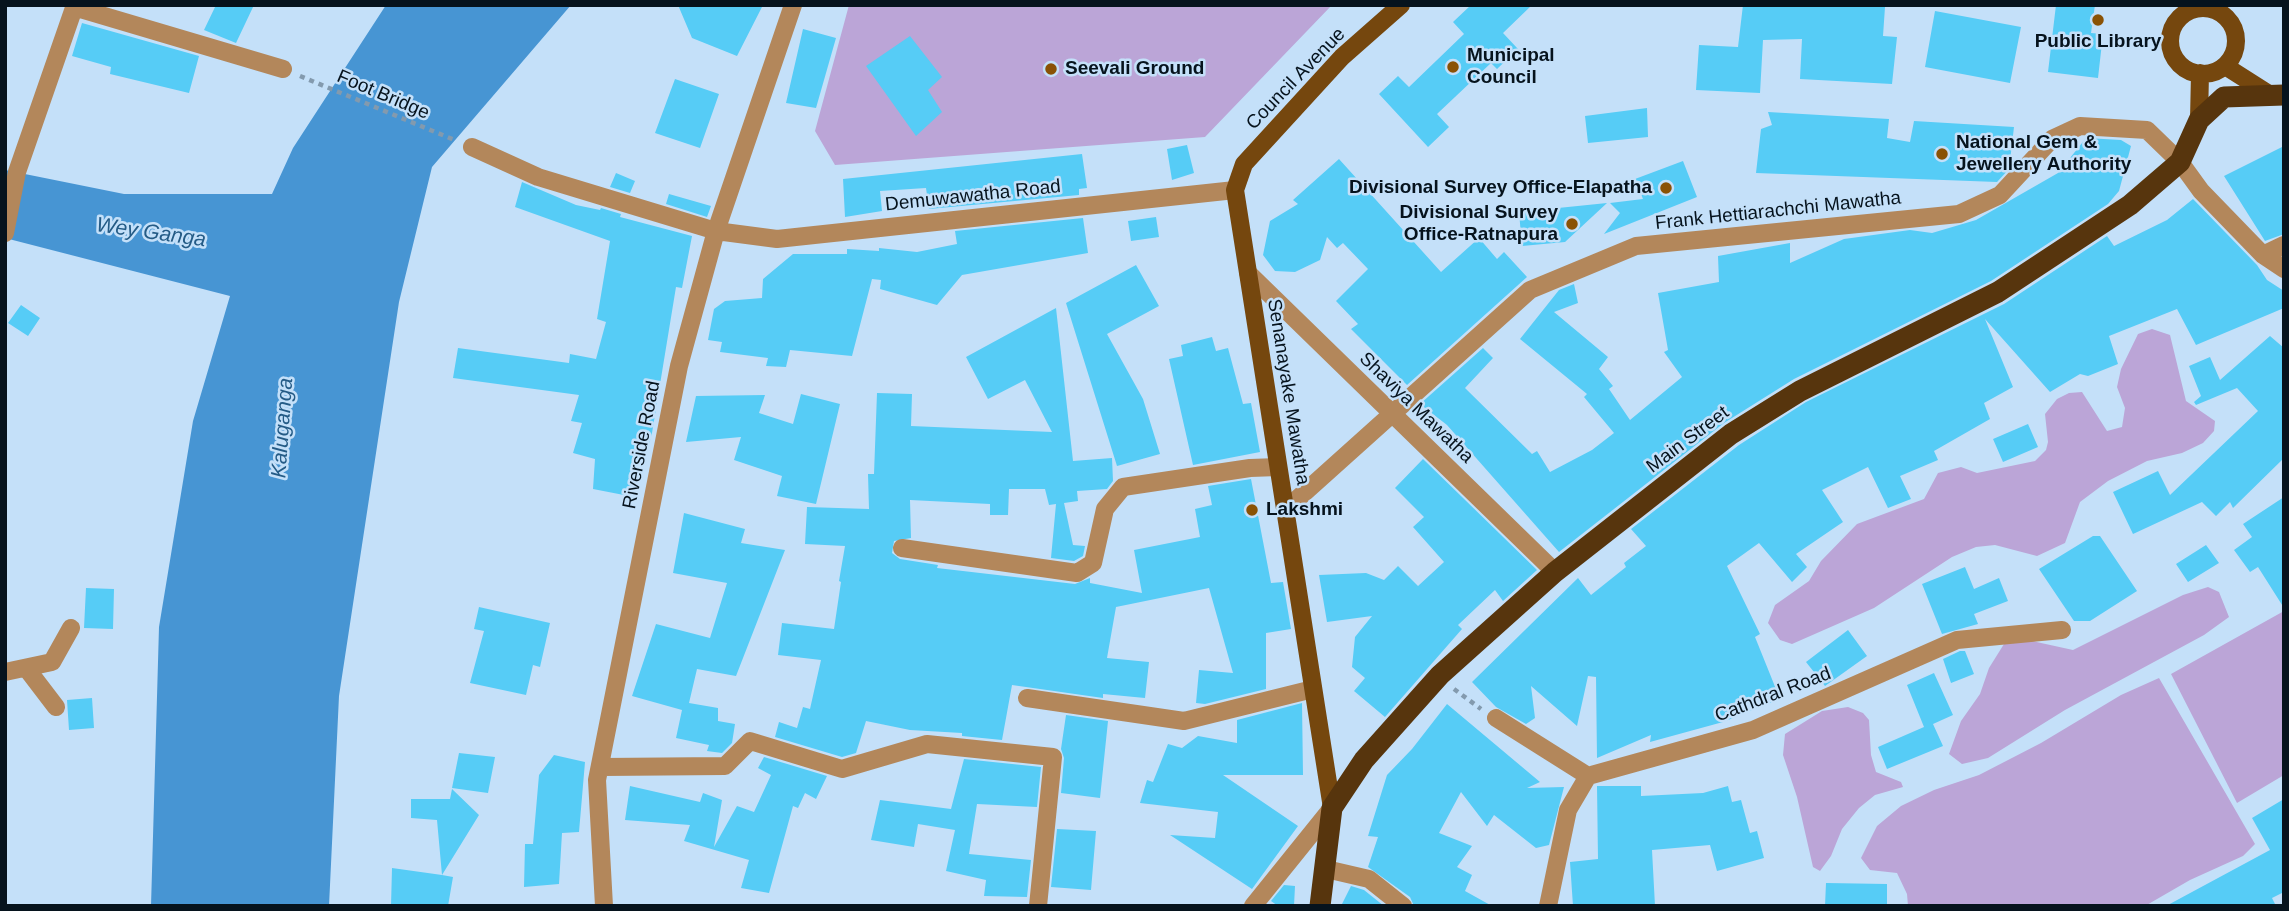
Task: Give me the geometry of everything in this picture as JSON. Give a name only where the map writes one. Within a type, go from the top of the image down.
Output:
[{"type":"highway","points":[[2199,120],[2224,97],[2277,95]]},
{"type":"highway","name":"Main Street","points":[[1320,906],[1332,808],[1364,760],[1440,675],[1555,572],[1731,434],[1800,391],[1998,292],[2130,205],[2180,162],[2199,120]]},
{"type":"main road","name":"Council Avenue","points":[[1235,190],[1244,164],[1342,57],[1401,5]]},
{"type":"main road","points":[[2170,5],[2172,51],[2183,66],[2200,74],[2225,65],[2235,50],[2232,5]]},
{"type":"main road","points":[[2171,33],[2183,15],[2203,8],[2222,14],[2235,30]]},
{"type":"main road","points":[[2225,65],[2277,95]]},
{"type":"main road","points":[[2199,120],[2200,74]]},
{"type":"main road","name":"Senanayake Mawatha","points":[[1235,190],[1332,808]]},
{"type":"street","name":"Riverside Road","points":[[604,906],[597,780],[602,767],[679,366],[716,231],[793,5]]},
{"type":"street","points":[[5,233],[17,172],[74,6],[283,69]]},
{"type":"street","name":"Frank Hettiarachchi Mawatha","points":[[1285,510],[1530,290],[1636,246],[1959,214],[2000,195],[2052,139],[2080,126],[2147,130],[2180,162],[2201,191],[2263,255],[2284,269]]},
{"type":"street","name":"Demuwawatha Road","points":[[472,148],[538,177],[716,231],[777,239],[1235,190]]},
{"type":"street","points":[[2263,255],[2284,245]]},
{"type":"street","name":"Shaviya Mawatha","points":[[1248,273],[1555,572]]},
{"type":"street","points":[[902,548],[1077,573],[1093,563],[1105,509],[1122,487],[1250,468],[1278,467]]},
{"type":"street","points":[[5,672],[52,662],[71,628]]},
{"type":"street","name":"Cathdral Road","points":[[1588,776],[1753,730],[1957,640],[2062,631]]},
{"type":"street","points":[[27,669],[56,707]]},
{"type":"street","points":[[1027,698],[1184,721],[1313,689]]},
{"type":"street","points":[[1496,718],[1588,776],[1567,810],[1548,906]]},
{"type":"street","points":[[602,767],[725,766],[750,741],[842,769],[927,744],[1053,757],[1038,906]]},
{"type":"street","points":[[1254,906],[1332,808]]},
{"type":"street","points":[[1326,869],[1369,879],[1403,906]]},
{"type":"path","name":"Foot Bridge","points":[[283,69],[472,148]]},
{"type":"path","points":[[1440,675],[1469,702],[1496,718]]},
{"type":"shaded area","name":"Seevali Ground","points":[[849,5],[1332,5],[1205,137],[835,165],[815,131]]},
{"type":"shaded area","points":[[2152,329],[2170,335],[2186,401],[2215,421],[2214,431],[2203,443],[2182,453],[2147,461],[2108,481],[2080,502],[2065,543],[2037,556],[1995,545],[1976,547],[1952,557],[1874,608],[1792,644],[1780,640],[1768,623],[1775,605],[1809,581],[1821,561],[1857,524],[1924,499],[1938,473],[1961,467],[1977,473],[2035,461],[2046,450],[2048,442],[2045,414],[2057,399],[2069,393],[2082,392],[2107,431],[2122,427],[2125,408],[2117,387],[2121,369],[2138,334]]},
{"type":"shaded area","points":[[2208,587],[2219,592],[2229,617],[2204,635],[2065,710],[1988,758],[1962,764],[1949,754],[1961,721],[1980,694],[1989,668],[2004,644],[2032,641],[2073,650],[2183,595]]},
{"type":"shaded area","points":[[2284,611],[2284,775],[2237,803],[2171,674]]},
{"type":"shaded area","points":[[2159,678],[2255,844],[2243,856],[2190,880],[2145,906],[1908,906],[1907,894],[1897,873],[1870,870],[1861,858],[1877,826],[1901,806],[1934,790],[1979,775],[2041,743],[2121,695]]},
{"type":"shaded area","points":[[1848,707],[1863,713],[1869,720],[1871,755],[1876,772],[1901,782],[1903,787],[1875,795],[1859,808],[1842,829],[1831,856],[1820,871],[1813,867],[1797,797],[1783,755],[1785,734],[1822,711]]},
{"type":"water","points":[[386,5],[571,5],[432,167],[399,302],[339,696],[329,906],[151,906],[159,627],[193,421],[230,296],[5,238],[5,170],[124,194],[272,194],[293,148]]},
{"type":"building","points":[[216,5],[254,5],[236,43],[204,30]]},
{"type":"building","points":[[678,5],[763,5],[737,56],[692,38]]},
{"type":"building","points":[[1471,5],[1532,5],[1503,33],[1518,49],[1497,69],[1491,63],[1437,114],[1449,127],[1428,147],[1379,94],[1398,76],[1409,87],[1464,34],[1453,22]]},
{"type":"building","points":[[1743,5],[1885,7],[1883,36],[1897,37],[1892,84],[1800,79],[1802,39],[1763,40],[1760,93],[1696,90],[1699,45],[1738,47]]},
{"type":"building","points":[[2056,5],[2095,5],[2091,33],[2103,34],[2098,78],[2048,72]]},
{"type":"building","points":[[1935,11],[2021,27],[2010,83],[1925,67]]},
{"type":"building","points":[[82,23],[199,56],[189,93],[110,74],[111,67],[72,56]]},
{"type":"building","points":[[803,29],[836,38],[816,108],[786,103]]},
{"type":"building","points":[[910,36],[942,77],[928,90],[942,112],[916,136],[866,66]]},
{"type":"building","points":[[675,79],[719,94],[700,148],[655,133]]},
{"type":"building","points":[[1647,108],[1648,137],[1588,143],[1585,116]]},
{"type":"building","name":"National Gem & Jewellery Authority","points":[[1768,112],[1889,119],[1887,138],[1910,142],[1914,121],[2014,127],[2009,169],[1997,182],[1756,173],[1761,129],[1772,125]]},
{"type":"building","points":[[2086,138],[2121,140],[2131,146],[2119,191],[2108,204],[1991,281],[1794,379],[1724,423],[1559,552],[1447,425],[1420,404],[1483,348],[1493,358],[1465,388],[1532,454],[1537,451],[1550,472],[1592,450],[1614,433],[1584,397],[1587,394],[1520,339],[1559,290],[1574,284],[1578,303],[1554,312],[1608,357],[1599,369],[1613,386],[1609,389],[1630,420],[1682,377],[1664,352],[1668,350],[1658,293],[1719,282],[1718,256],[1790,243],[1790,263],[1844,239],[1910,230],[1932,233],[1976,220],[2058,173]]},
{"type":"building","points":[[1187,145],[1194,173],[1172,180],[1167,149]]},
{"type":"building","points":[[2284,146],[2284,234],[2265,241],[2224,176]]},
{"type":"building","points":[[1082,154],[1087,188],[1079,189],[1079,195],[929,209],[926,188],[880,191],[882,211],[845,217],[843,179]]},
{"type":"building","points":[[1339,159],[1441,272],[1479,238],[1497,259],[1504,252],[1527,277],[1407,385],[1351,329],[1358,324],[1336,301],[1368,269],[1343,243],[1337,248],[1327,237],[1320,260],[1295,272],[1275,271],[1263,255],[1270,221],[1298,204],[1293,200]]},
{"type":"building","name":"Divisional Survey Office-Elapatha","points":[[1683,161],[1697,197],[1604,234],[1620,213],[1610,203],[1643,199],[1635,179]]},
{"type":"building","points":[[616,173],[635,181],[630,193],[610,187]]},
{"type":"building","points":[[522,182],[576,205],[600,210],[601,208],[621,214],[620,217],[692,236],[682,288],[676,287],[652,433],[647,452],[637,450],[629,496],[593,489],[595,459],[573,453],[582,423],[571,421],[579,395],[453,378],[458,348],[569,363],[570,354],[596,359],[606,322],[597,319],[610,241],[515,207]]},
{"type":"building","points":[[669,194],[711,206],[707,217],[666,204]]},
{"type":"building","points":[[2193,199],[2257,265],[2267,280],[2284,291],[2284,308],[2196,345],[2177,309],[2109,336],[2118,364],[2088,376],[2080,374],[2050,392],[1985,319],[2013,387],[1984,403],[1990,419],[1934,451],[1938,460],[1900,476],[1911,499],[1888,508],[1868,467],[1822,490],[1843,522],[1796,554],[1807,567],[1792,582],[1759,543],[1727,566],[1760,634],[1755,637],[1780,699],[1723,722],[1650,742],[1651,735],[1597,758],[1596,677],[1588,676],[1577,726],[1531,686],[1535,718],[1526,724],[1496,707],[1472,682],[1578,578],[1591,595],[1626,567],[1624,563],[1646,546],[1631,529],[1739,445],[1806,402],[2004,304],[2107,236],[2114,246],[2167,220]]},
{"type":"building","name":"Divisional Survey Office-Ratnapura","points":[[1607,203],[1565,242],[1522,246],[1519,212]]},
{"type":"building","points":[[1156,217],[1159,237],[1131,241],[1128,221]]},
{"type":"building","points":[[1083,218],[1088,253],[962,275],[937,305],[880,289],[881,280],[872,279],[852,356],[790,350],[786,367],[766,366],[768,358],[720,352],[722,342],[708,340],[714,309],[725,301],[762,298],[763,279],[793,254],[847,254],[847,249],[879,251],[879,248],[917,252],[957,244],[955,231]]},
{"type":"building","points":[[1136,265],[1159,306],[1107,334],[1143,399],[1160,454],[1117,466],[1066,303]]},
{"type":"building","points":[[21,305],[40,318],[28,336],[8,323]]},
{"type":"building","points":[[1056,308],[1073,461],[1112,458],[1113,481],[1107,489],[1077,491],[1078,501],[1064,503],[1073,545],[1085,546],[1083,556],[1074,561],[1051,558],[1056,504],[1049,505],[1045,489],[1009,489],[1008,515],[990,515],[990,504],[910,500],[911,538],[894,541],[892,553],[900,559],[938,565],[937,568],[1075,584],[1090,578],[1090,583],[1142,593],[1134,550],[1200,537],[1195,509],[1212,505],[1208,486],[1251,479],[1271,583],[1283,582],[1291,629],[1266,633],[1266,689],[1205,704],[1196,703],[1199,670],[1233,673],[1209,588],[1116,607],[1107,658],[1149,662],[1145,698],[1103,694],[1103,698],[1012,685],[1002,740],[962,736],[962,733],[910,730],[866,721],[856,753],[842,757],[775,737],[779,722],[797,728],[803,707],[810,709],[821,660],[778,655],[782,623],[834,629],[841,582],[845,546],[805,544],[807,507],[869,509],[868,474],[874,474],[877,393],[912,394],[911,426],[1052,432],[1025,380],[988,399],[966,357]]},
{"type":"building","points":[[2270,336],[2284,348],[2284,458],[2233,508],[2230,502],[2216,516],[2202,502],[2133,534],[2113,492],[2158,471],[2170,495],[2258,411],[2237,388],[2196,405],[2194,402],[2201,396],[2189,366],[2210,357],[2220,380]]},
{"type":"building","points":[[1212,337],[1216,351],[1228,348],[1243,404],[1251,403],[1260,452],[1193,465],[1169,359],[1183,356],[1181,345]]},
{"type":"building","points":[[801,394],[840,404],[816,504],[777,496],[782,476],[734,460],[741,437],[686,442],[696,396],[765,395],[759,413],[793,424]]},
{"type":"building","points":[[2028,424],[2038,447],[2003,462],[1993,439]]},
{"type":"building","points":[[1423,459],[1537,570],[1503,601],[1495,590],[1458,625],[1462,629],[1385,717],[1354,691],[1365,678],[1352,667],[1355,637],[1372,616],[1327,622],[1319,575],[1366,573],[1384,580],[1398,566],[1418,586],[1444,562],[1413,527],[1424,517],[1395,488]]},
{"type":"building","points":[[2284,497],[2284,608],[2258,567],[2250,572],[2234,550],[2252,537],[2243,524]]},
{"type":"building","points":[[684,513],[745,529],[741,543],[785,550],[736,676],[697,669],[689,703],[718,708],[718,721],[735,724],[732,743],[722,753],[707,751],[709,745],[676,738],[682,710],[632,696],[656,624],[710,638],[727,583],[673,573]]},
{"type":"building","points":[[2093,536],[2100,536],[2137,591],[2090,621],[2074,621],[2039,569]]},
{"type":"building","points":[[2206,545],[2219,563],[2188,582],[2176,564]]},
{"type":"building","points":[[1965,567],[1974,589],[1999,578],[2008,601],[1974,614],[1978,624],[1942,634],[1922,584]]},
{"type":"building","points":[[86,588],[114,589],[113,629],[84,628]]},
{"type":"building","points":[[479,607],[550,623],[540,667],[533,665],[526,695],[470,683],[484,631],[474,629]]},
{"type":"building","points":[[1848,630],[1867,656],[1825,686],[1806,662]]},
{"type":"building","points":[[1965,651],[1974,674],[1951,683],[1943,659]]},
{"type":"building","points":[[1934,673],[1953,715],[1933,724],[1943,746],[1887,769],[1878,747],[1924,727],[1907,685]]},
{"type":"building","points":[[92,698],[94,728],[69,730],[67,700]]},
{"type":"building","points":[[1302,703],[1303,775],[1223,775],[1298,826],[1252,889],[1170,835],[1215,838],[1218,812],[1140,803],[1147,780],[1153,782],[1168,744],[1182,748],[1198,736],[1237,743],[1237,720]]},
{"type":"building","points":[[1447,704],[1540,782],[1527,788],[1564,787],[1549,845],[1536,848],[1494,815],[1487,826],[1461,792],[1439,833],[1472,846],[1457,867],[1472,875],[1465,891],[1492,906],[1414,906],[1410,897],[1368,867],[1378,837],[1368,836],[1387,775],[1412,749]]},
{"type":"building","points":[[1066,715],[1108,721],[1100,798],[1061,793],[1064,758],[1061,749]]},
{"type":"building","points":[[459,753],[495,757],[488,793],[452,788]]},
{"type":"building","points":[[554,755],[585,762],[579,832],[562,833],[559,884],[524,887],[525,844],[533,844],[539,775]]},
{"type":"building","points":[[764,757],[827,776],[816,799],[805,793],[798,808],[793,806],[769,893],[741,888],[749,860],[684,841],[690,825],[625,820],[630,786],[700,802],[703,793],[722,800],[714,847],[737,806],[754,812],[771,775],[758,768]]},
{"type":"building","points":[[964,759],[1041,767],[1037,807],[977,804],[969,854],[1031,860],[1027,897],[984,896],[986,880],[946,871],[955,830],[918,824],[914,847],[871,840],[880,800],[951,809]]},
{"type":"building","points":[[1597,786],[1641,786],[1641,796],[1703,793],[1728,786],[1732,802],[1741,800],[1750,833],[1757,831],[1764,858],[1717,871],[1710,845],[1652,850],[1655,906],[1573,906],[1570,862],[1598,859]]},
{"type":"building","points":[[452,789],[479,815],[442,875],[437,820],[411,818],[411,799],[450,799]]},
{"type":"building","points":[[2284,799],[2284,892],[2272,898],[2276,906],[2166,906],[2270,850],[2252,818]]},
{"type":"building","points":[[1057,829],[1096,831],[1091,890],[1051,887]]},
{"type":"building","points":[[392,868],[453,877],[448,906],[391,906]]},
{"type":"building","points":[[1826,883],[1887,884],[1887,906],[1825,906]]},
{"type":"building","points":[[1284,885],[1295,886],[1294,906],[1278,906],[1271,901]]},
{"type":"building","points":[[1351,886],[1364,890],[1384,906],[1341,906]]},
{"type":"place","name":"Public Library","points":[[2098,20]]},
{"type":"place","name":"Municipal Council","points":[[1453,67]]},
{"type":"place","name":"Seevali Ground","points":[[1051,69]]},
{"type":"place","name":"National Gem & Jewellery Authority","points":[[1942,154]]},
{"type":"place","name":"Divisional Survey Office-Elapatha","points":[[1666,188]]},
{"type":"place","name":"Divisional Survey Office-Ratnapura","points":[[1572,224]]},
{"type":"place","name":"Lakshmi","points":[[1252,510]]},
{"type":"water label","name":"Wey Ganga","points":[[151,233]]},
{"type":"water label","name":"Kaluganga","points":[[283,428]]}]
